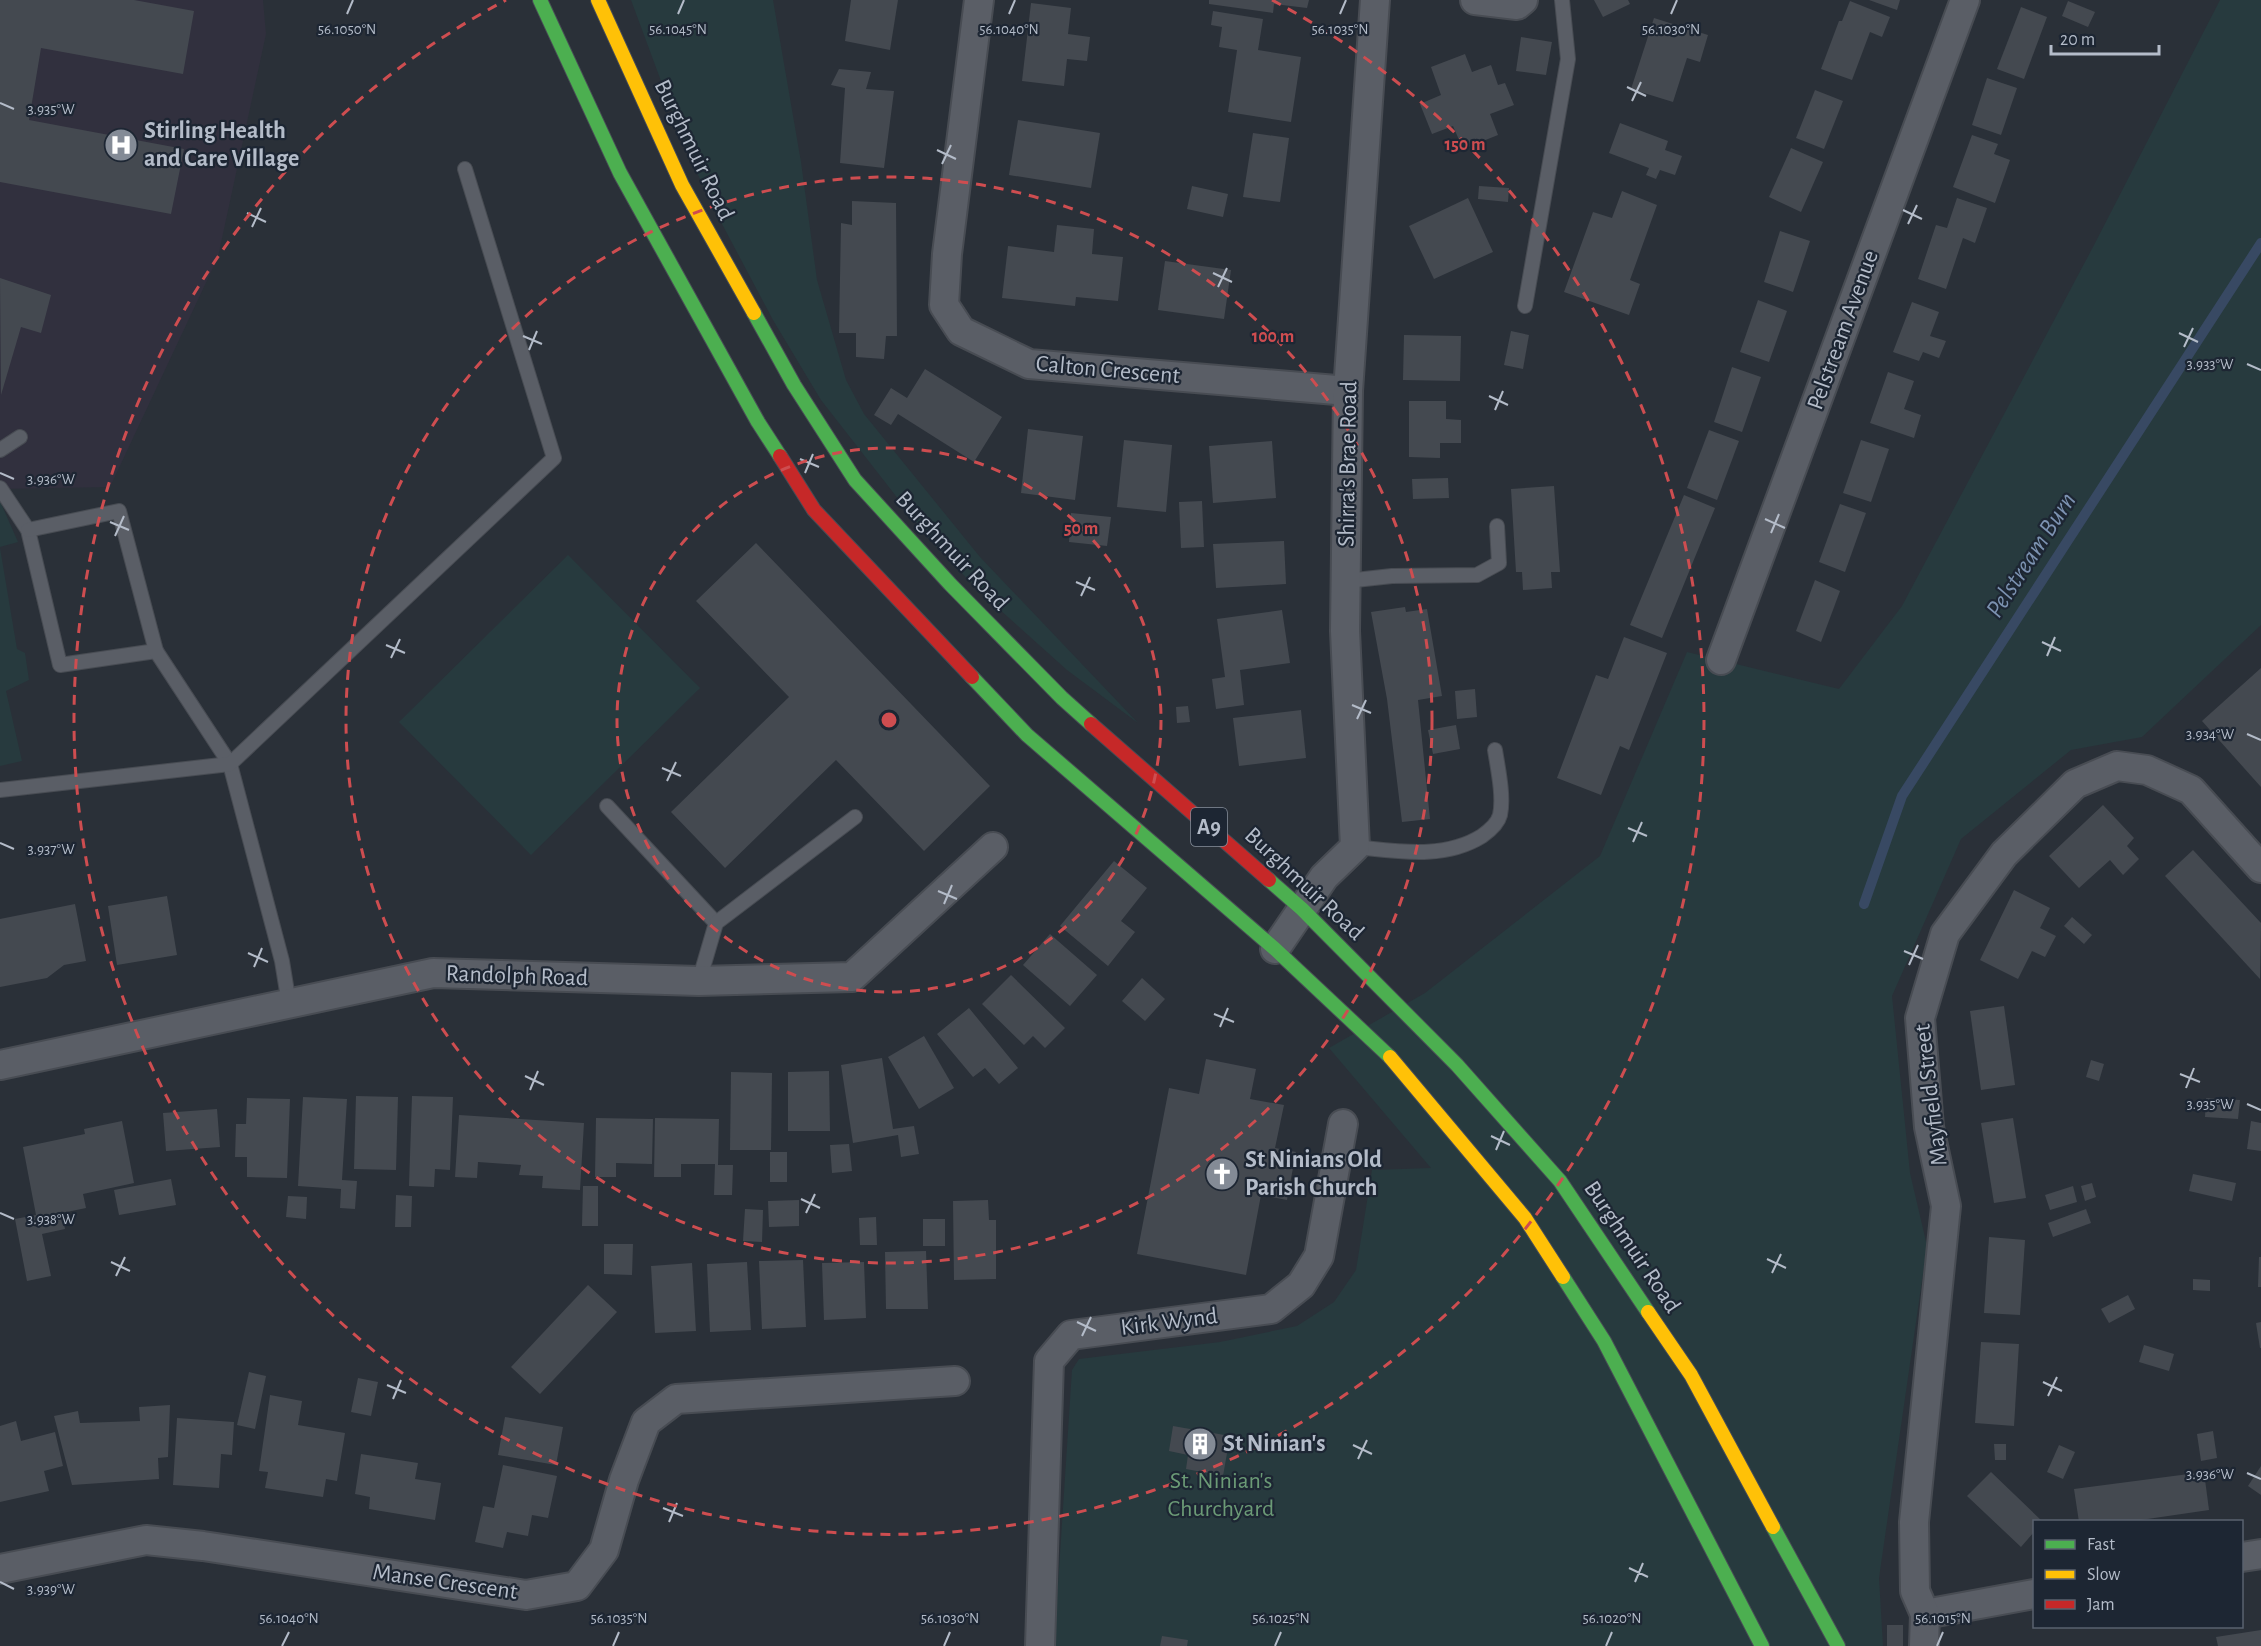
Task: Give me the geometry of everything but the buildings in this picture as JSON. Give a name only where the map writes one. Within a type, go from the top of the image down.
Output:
[{"type":"main road","name":"A9","points":[[540,0],[620,173],[758,422],[814,510],[1027,735],[1275,949],[1385,1051],[1525,1218],[1604,1341],[1762,1646]]},
{"type":"main road","name":"Burghmuir Road","points":[[598,0],[682,185],[794,386],[855,480],[950,584],[1062,698],[1302,909],[1457,1065],[1560,1181],[1691,1375],[1838,1646]]},
{"type":"street","name":"Calton Crescent","points":[[979,0],[947,254],[944,305],[961,331],[1029,364],[1348,391]]},
{"type":"street","name":"Shirra's Brae Road","points":[[1355,847],[1345,631],[1348,391],[1375,0]]},
{"type":"street","points":[[1475,0],[1517,5],[1523,0]]},
{"type":"street","name":"Pelstream Avenue","points":[[1721,660],[1965,0]]},
{"type":"street","name":"Mayfield Street","points":[[1924,1646],[1925,1614],[1915,1591],[1914,1522],[1946,1206],[1929,1127],[1920,1018],[1945,934],[2004,854],[2075,784],[2117,766],[2147,770],[2191,790],[2261,868]]},
{"type":"street","name":"Randolph Road","points":[[0,1065],[433,973],[699,981],[852,977],[993,847]]},
{"type":"street","points":[[1275,949],[1324,877],[1355,847]]},
{"type":"street","name":"Kirk Wynd","points":[[1040,1646],[1049,1361],[1071,1335],[1271,1309],[1301,1285],[1318,1256],[1343,1124]]},
{"type":"street","name":"Manse Crescent","points":[[0,1569],[146,1540],[202,1546],[526,1595],[577,1586],[604,1550],[624,1480],[646,1422],[675,1399],[955,1381]]},
{"type":"street","points":[[2243,1557],[2261,1554]]},
{"type":"street","points":[[1925,1614],[2033,1594]]},
{"type":"lane","points":[[1525,306],[1568,59],[1562,0]]},
{"type":"lane","points":[[0,790],[230,764],[554,458],[465,169]]},
{"type":"lane","points":[[0,450],[20,437]]},
{"type":"lane","points":[[0,489],[28,530],[60,665],[156,651]]},
{"type":"lane","points":[[28,530],[119,511],[156,651],[230,764],[282,961],[289,1004]]},
{"type":"lane","points":[[1346,581],[1392,576],[1477,575],[1499,563],[1497,526]]},
{"type":"lane","points":[[1355,847],[1416,853],[1457,848],[1489,831],[1500,816],[1500,787],[1495,750]]},
{"type":"lane","points":[[607,806],[716,923]]},
{"type":"lane","points":[[699,981],[716,923],[855,817]]},
{"type":"shaded area","name":"Stirling Health and Care Village","points":[[0,0],[263,0],[266,34],[218,257],[110,487],[0,489]]},
{"type":"green space","points":[[631,0],[773,0],[801,162],[817,280],[846,380],[864,414],[980,557],[1138,723],[1067,670],[978,590],[931,541],[821,400],[773,320],[713,207],[687,151]]},
{"type":"green space","name":"St. Ninian's Churchyard","points":[[2220,0],[2261,0],[2261,625],[2142,737],[2071,750],[1961,839],[1892,996],[1910,1173],[1927,1246],[1879,1578],[1883,1646],[1054,1646],[1072,1370],[1079,1359],[1220,1342],[1297,1326],[1334,1302],[1356,1270],[1372,1170],[1431,1168],[1329,1048],[1425,993],[1600,856],[1687,652],[1839,689],[1902,606],[2093,247]]},
{"type":"green space","points":[[0,501],[18,542],[0,547]]},
{"type":"green space","points":[[0,548],[17,649],[25,653],[29,680],[6,691],[22,761],[0,766]]},
{"type":"green space","points":[[568,555],[700,688],[531,855],[399,722]]},
{"type":"waterway","name":"Pelstream Burn","points":[[1864,904],[1902,796],[2261,243]]},
{"type":"traffic: fast","points":[[540,0],[620,173],[758,422],[780,456]]},
{"type":"traffic: fast","points":[[754,313],[794,385],[855,480],[950,584],[1062,698],[1091,724]]},
{"type":"traffic: fast","points":[[972,677],[1027,735],[1275,949],[1390,1057]]},
{"type":"traffic: fast","points":[[1269,880],[1302,909],[1457,1065],[1560,1181],[1648,1312]]},
{"type":"traffic: fast","points":[[1563,1277],[1604,1341],[1762,1646]]},
{"type":"traffic: fast","points":[[1773,1527],[1838,1646]]},
{"type":"traffic: slow","points":[[598,0],[682,185],[754,313]]},
{"type":"traffic: slow","points":[[1390,1057],[1525,1218],[1563,1277]]},
{"type":"traffic: slow","points":[[1648,1312],[1691,1375],[1773,1527]]},
{"type":"traffic: jam","points":[[780,456],[814,510],[972,677]]},
{"type":"traffic: jam","points":[[1091,724],[1269,880]]},
{"type":"place","name":"Stirling Health and Care Village","points":[[121,145]]},
{"type":"place","name":"St Ninians Old Parish Church","points":[[1222,1174]]},
{"type":"place","name":"St Ninian's","points":[[1200,1444]]}]
